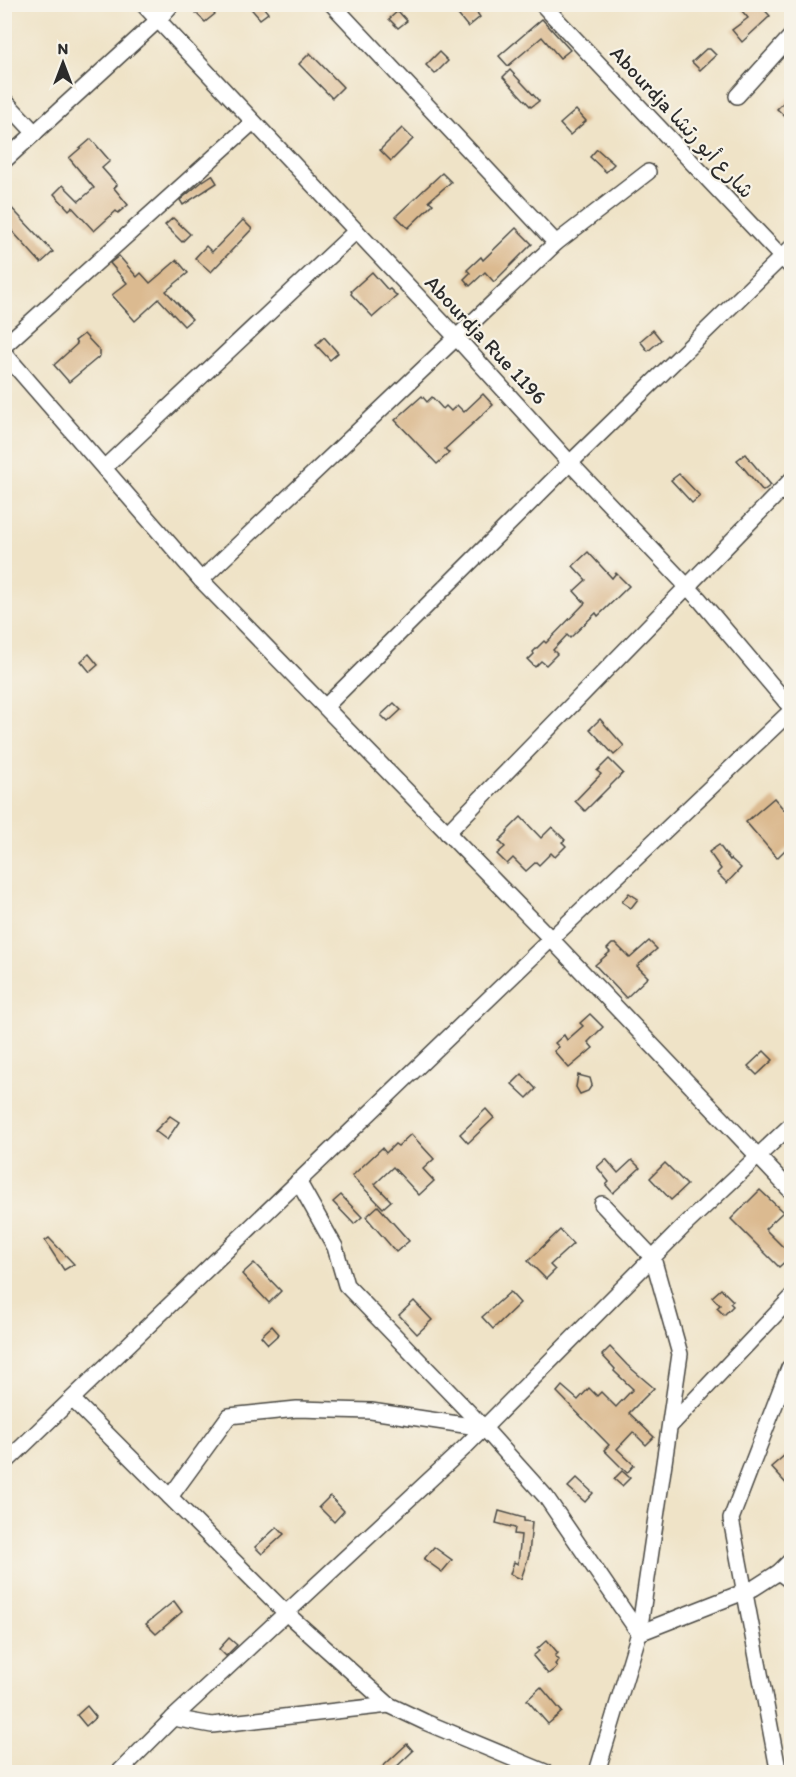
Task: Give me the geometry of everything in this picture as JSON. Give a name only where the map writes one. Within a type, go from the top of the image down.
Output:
[{"type":"street","name":"Abourdja Rue 1196","points":[[143,4],[687,587],[792,710]]},
{"type":"street","points":[[4,161],[158,20],[172,4]]},
{"type":"street","points":[[332,4],[556,243]]},
{"type":"street","name":"Abourdja شارع أبو رتشا","points":[[542,4],[788,258]]},
{"type":"street","points":[[737,96],[792,35]]},
{"type":"street","points":[[4,100],[35,133]]},
{"type":"street","points":[[4,346],[253,122]]},
{"type":"street","points":[[201,580],[556,243],[648,172]]},
{"type":"street","points":[[104,468],[356,231]]},
{"type":"street","points":[[325,707],[570,463],[788,258]]},
{"type":"street","points":[[4,353],[201,580],[551,939],[792,1191]]},
{"type":"street","points":[[447,833],[792,479]]},
{"type":"street","points":[[4,1464],[792,710]]},
{"type":"street","points":[[119,1773],[173,1718],[484,1428],[684,1226],[792,1124]]},
{"type":"street","points":[[298,1181],[335,1247],[346,1285],[484,1428],[546,1497],[639,1633]]},
{"type":"street","points":[[597,1773],[639,1633],[680,1354],[653,1258],[602,1204]]},
{"type":"street","points":[[670,1426],[792,1297]]},
{"type":"street","points":[[780,1771],[731,1519],[789,1368],[792,1366]]},
{"type":"street","points":[[72,1399],[286,1613],[389,1705],[545,1773]]},
{"type":"street","points":[[170,1497],[229,1416],[297,1409],[371,1411],[484,1428]]},
{"type":"street","points":[[639,1633],[754,1588],[779,1572],[792,1559]]},
{"type":"street","points":[[779,1572],[792,1582]]},
{"type":"street","points":[[173,1718],[212,1725],[389,1705]]},
{"type":"building","points":[[206,4],[215,14],[205,22],[196,13]]},
{"type":"building","points":[[247,4],[261,4],[268,13],[260,19]]},
{"type":"building","points":[[462,4],[471,4],[480,17],[468,27],[455,11]]},
{"type":"building","points":[[736,4],[759,4],[770,16],[742,42],[732,30],[748,18]]},
{"type":"building","points":[[398,11],[407,21],[398,28],[389,19]]},
{"type":"building","points":[[542,19],[570,50],[560,58],[542,37],[508,66],[499,56]]},
{"type":"building","points":[[706,49],[710,49],[716,55],[700,70],[692,62]]},
{"type":"building","points":[[439,52],[448,61],[435,74],[426,65]]},
{"type":"building","points":[[310,53],[343,87],[332,98],[299,64]]},
{"type":"building","points":[[510,70],[539,101],[531,107],[503,77]]},
{"type":"building","points":[[792,94],[792,123],[777,109]]},
{"type":"building","points":[[576,110],[586,121],[570,135],[560,124]]},
{"type":"building","points":[[402,128],[413,139],[391,161],[380,150]]},
{"type":"building","points":[[91,139],[110,161],[102,168],[117,185],[114,188],[128,205],[118,213],[116,211],[94,231],[72,207],[69,210],[54,194],[63,185],[79,201],[94,188],[69,158]]},
{"type":"building","points":[[597,149],[614,164],[606,172],[590,157]]},
{"type":"building","points":[[442,173],[451,182],[429,201],[433,204],[408,228],[396,216]]},
{"type":"building","points":[[212,175],[217,183],[183,205],[180,200]]},
{"type":"building","points":[[4,200],[53,252],[41,263],[4,222]]},
{"type":"building","points":[[173,218],[190,234],[182,242],[165,225]]},
{"type":"building","points":[[243,220],[252,229],[211,272],[195,258],[206,246],[212,252]]},
{"type":"building","points":[[516,228],[532,244],[494,282],[485,272],[470,286],[464,279],[470,273],[467,270],[481,257],[483,260]]},
{"type":"building","points":[[119,256],[137,277],[141,273],[150,283],[177,260],[188,273],[166,291],[192,319],[184,326],[159,299],[135,321],[112,295],[127,283],[110,263]]},
{"type":"building","points":[[372,272],[388,290],[390,289],[397,296],[373,317],[351,294],[351,291]]},
{"type":"building","points":[[653,330],[661,340],[648,351],[640,341]]},
{"type":"building","points":[[84,334],[100,351],[100,356],[69,382],[54,365],[77,344],[75,341]]},
{"type":"building","points":[[324,337],[338,353],[330,360],[316,345]]},
{"type":"building","points":[[483,394],[493,405],[445,449],[449,453],[437,464],[395,420],[422,396],[427,402],[432,397],[443,409],[446,406],[451,411],[457,405],[464,412]]},
{"type":"building","points":[[745,454],[771,485],[763,491],[737,460]]},
{"type":"building","points":[[679,474],[700,496],[692,503],[671,480]]},
{"type":"building","points":[[588,552],[612,578],[616,573],[629,586],[598,616],[596,613],[570,638],[567,635],[553,650],[557,654],[546,665],[541,661],[535,667],[528,660],[534,654],[533,652],[544,641],[546,643],[585,603],[574,591],[586,580],[573,566]]},
{"type":"building","points":[[89,654],[98,665],[90,672],[81,661]]},
{"type":"building","points":[[394,703],[401,710],[388,722],[381,715]]},
{"type":"building","points":[[600,719],[624,746],[614,755],[590,729]]},
{"type":"building","points":[[609,759],[623,773],[585,811],[575,801],[601,774],[597,771]]},
{"type":"building","points":[[774,798],[792,819],[792,843],[777,858],[746,822]]},
{"type":"building","points":[[521,817],[541,838],[552,827],[565,840],[562,842],[566,846],[555,857],[551,853],[539,865],[536,862],[526,871],[513,858],[507,864],[497,854],[505,847],[499,841]]},
{"type":"building","points":[[719,845],[730,860],[741,868],[727,883],[717,873],[721,869],[709,852]]},
{"type":"building","points":[[629,893],[638,899],[631,908],[622,902]]},
{"type":"building","points":[[649,941],[657,949],[637,966],[648,977],[626,998],[595,965],[610,952],[607,949],[612,944],[616,944],[630,958]]},
{"type":"building","points":[[590,1014],[603,1027],[588,1042],[593,1048],[569,1068],[554,1051],[559,1047],[555,1043],[564,1035],[567,1040],[583,1026],[580,1023]]},
{"type":"building","points":[[764,1051],[773,1060],[757,1075],[748,1066]]},
{"type":"building","points":[[522,1074],[536,1089],[527,1098],[512,1084]]},
{"type":"building","points":[[578,1075],[590,1078],[592,1085],[588,1091],[580,1094],[576,1087]]},
{"type":"building","points":[[486,1109],[494,1118],[468,1143],[460,1134]]},
{"type":"building","points":[[170,1116],[179,1122],[167,1140],[155,1131]]},
{"type":"building","points":[[411,1134],[434,1159],[423,1169],[434,1181],[419,1195],[393,1167],[375,1184],[391,1201],[383,1208],[352,1176],[382,1148],[386,1153]]},
{"type":"building","points":[[606,1159],[618,1173],[632,1160],[640,1168],[613,1193],[606,1185],[609,1182],[597,1167]]},
{"type":"building","points":[[665,1163],[687,1185],[671,1200],[650,1178]]},
{"type":"building","points":[[760,1190],[783,1212],[765,1229],[783,1247],[792,1239],[792,1255],[779,1267],[731,1219]]},
{"type":"building","points":[[341,1195],[362,1217],[354,1224],[333,1202]]},
{"type":"building","points":[[378,1206],[409,1241],[396,1252],[366,1217]]},
{"type":"building","points":[[560,1230],[573,1244],[550,1265],[555,1270],[546,1279],[528,1261]]},
{"type":"building","points":[[49,1238],[74,1264],[64,1270],[45,1241]]},
{"type":"building","points":[[254,1263],[281,1291],[269,1303],[242,1274]]},
{"type":"building","points":[[721,1289],[733,1301],[730,1303],[733,1306],[724,1315],[717,1308],[720,1305],[712,1297]]},
{"type":"building","points":[[510,1292],[520,1303],[493,1329],[482,1317]]},
{"type":"building","points":[[414,1301],[432,1320],[417,1334],[399,1315]]},
{"type":"building","points":[[272,1326],[279,1334],[268,1344],[261,1336]]},
{"type":"building","points":[[610,1347],[654,1388],[629,1413],[654,1437],[646,1445],[633,1432],[617,1449],[634,1465],[627,1473],[604,1450],[609,1445],[557,1392],[562,1386],[578,1400],[589,1388],[597,1396],[601,1392],[616,1407],[633,1389],[614,1371],[615,1369],[602,1355]]},
{"type":"building","points":[[792,1449],[792,1490],[771,1467]]},
{"type":"building","points":[[622,1471],[630,1478],[622,1486],[614,1479]]},
{"type":"building","points":[[577,1478],[593,1493],[585,1502],[568,1487]]},
{"type":"building","points":[[330,1496],[344,1511],[334,1522],[319,1507]]},
{"type":"building","points":[[499,1511],[532,1522],[529,1555],[521,1579],[510,1574],[514,1562],[518,1564],[521,1535],[514,1534],[515,1528],[496,1523]]},
{"type":"building","points":[[277,1527],[284,1534],[262,1554],[255,1547]]},
{"type":"building","points":[[434,1547],[452,1560],[442,1572],[424,1559]]},
{"type":"building","points":[[174,1601],[182,1612],[156,1634],[146,1624]]},
{"type":"building","points":[[229,1638],[237,1645],[226,1656],[219,1649]]},
{"type":"building","points":[[547,1640],[558,1653],[555,1656],[559,1660],[555,1664],[557,1667],[548,1674],[533,1656]]},
{"type":"building","points":[[541,1687],[562,1712],[548,1724],[527,1700]]},
{"type":"building","points":[[87,1706],[96,1717],[86,1726],[77,1715]]},
{"type":"building","points":[[407,1744],[413,1751],[390,1773],[376,1773]]}]
